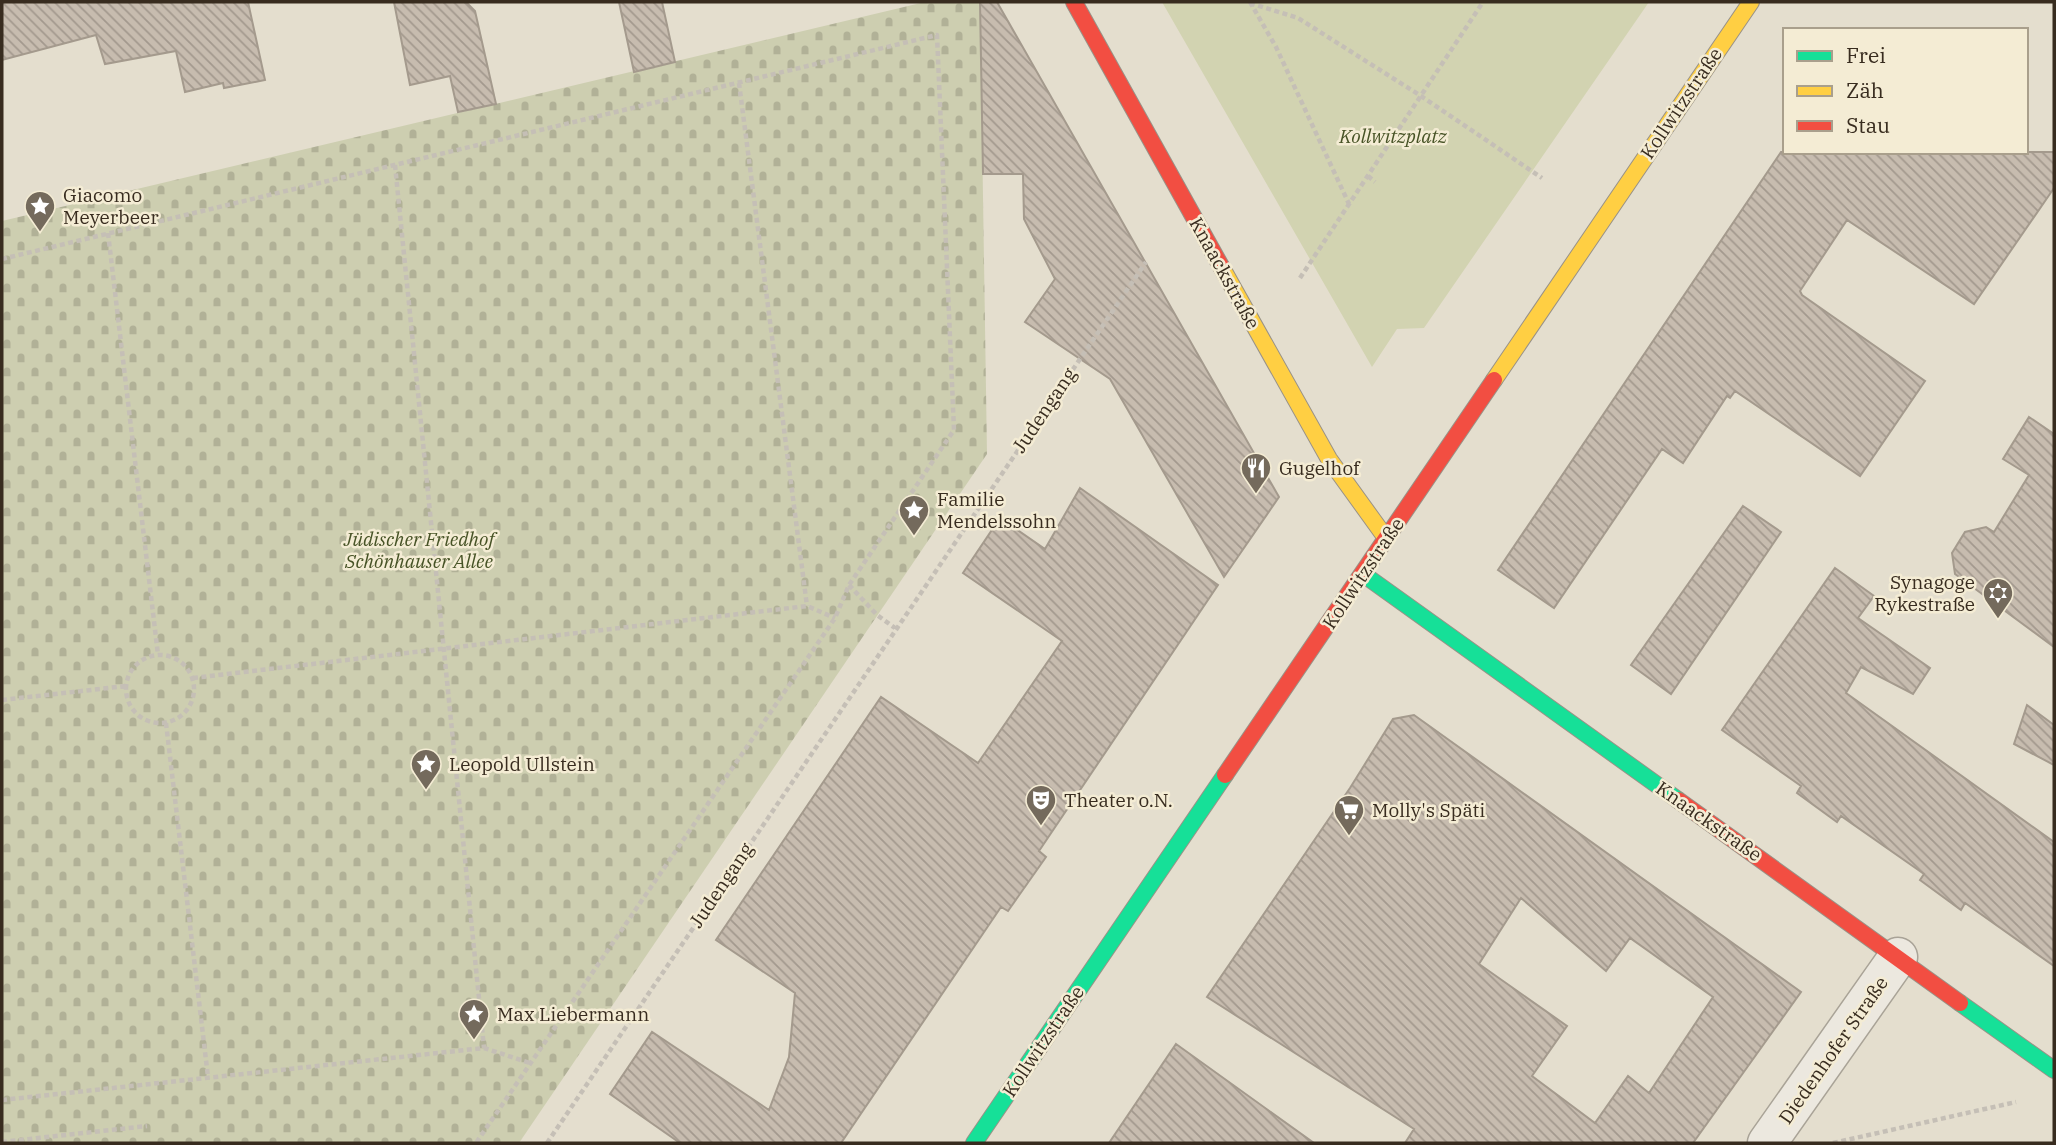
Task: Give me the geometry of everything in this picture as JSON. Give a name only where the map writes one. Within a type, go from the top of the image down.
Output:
[{"type":"street","name":"Knaackstraße","points":[[1074,2],[1329,460],[1386,538]]},
{"type":"street","name":"Kollwitzstraße","points":[[974,1143],[1751,2]]},
{"type":"street","name":"Knaackstraße","points":[[1363,574],[2054,1070]]},
{"type":"street","name":"Diedenhofer Straße","points":[[1768,1143],[1898,957]]},
{"type":"path","points":[[1250,2],[1298,18],[1421,96],[1542,178]]},
{"type":"path","points":[[1250,2],[1281,58],[1349,204]]},
{"type":"path","points":[[1300,278],[1483,2]]},
{"type":"path","points":[[2,259],[937,35],[954,430],[849,585],[835,618],[476,1143]]},
{"type":"path","points":[[739,83],[807,606]]},
{"type":"path","points":[[396,165],[484,1048]]},
{"type":"path","points":[[1368,176],[1375,182]]},
{"type":"path","points":[[108,233],[158,655]]},
{"type":"path","name":"Judengang","points":[[547,1143],[1146,262]]},
{"type":"path","points":[[849,585],[877,615],[895,628]]},
{"type":"path","points":[[192,678],[807,606],[835,618]]},
{"type":"path","points":[[158,655],[181,662],[192,678],[194,691],[188,709],[166,723],[152,723],[136,715],[127,699],[126,686],[130,672],[138,663],[158,655]]},
{"type":"path","points":[[2,700],[126,686]]},
{"type":"path","points":[[166,723],[208,1077]]},
{"type":"path","points":[[2,1100],[484,1048],[530,1063]]},
{"type":"path","points":[[1833,1143],[2016,1102]]},
{"type":"path","points":[[2,1142],[148,1126]]},
{"type":"green space","name":"Jüdischer Friedhof Schönhauser Allee","points":[[925,2],[980,2],[987,454],[519,1143],[2,1143],[2,221]]},
{"type":"green space","name":"Kollwitzplatz","points":[[1162,2],[1649,2],[1424,328],[1397,329],[1372,367]]},
{"type":"building","points":[[2,2],[248,2],[265,80],[224,88],[223,83],[185,92],[176,51],[105,64],[96,35],[2,60]]},
{"type":"building","points":[[394,2],[466,2],[475,11],[496,104],[458,112],[450,76],[410,85]]},
{"type":"building","points":[[619,2],[662,2],[675,62],[634,72]]},
{"type":"building","points":[[980,2],[997,2],[1279,497],[1224,577],[1110,379],[1025,322],[1055,279],[1024,219],[1023,174],[983,174]]},
{"type":"building","points":[[1781,152],[2054,152],[2054,188],[1974,304],[1847,220],[1800,291],[1925,381],[1860,476],[1735,391],[1730,398],[1727,396],[1683,463],[1662,449],[1554,608],[1498,570]]},
{"type":"building","points":[[2029,417],[2054,434],[2054,647],[1955,574],[1952,553],[1965,532],[1986,527],[1994,532],[2029,475],[2003,459]]},
{"type":"building","points":[[1080,488],[1218,585],[1039,851],[1046,857],[1008,911],[1001,907],[841,1143],[680,1143],[610,1094],[652,1032],[769,1110],[789,1057],[795,993],[716,940],[881,697],[978,763],[1062,641],[963,573],[1000,518],[1045,549]]},
{"type":"building","points":[[1743,506],[1781,532],[1671,694],[1631,665]]},
{"type":"building","points":[[1835,568],[1874,596],[1858,618],[1930,668],[1913,694],[1861,667],[1846,693],[2054,842],[2054,966],[1965,903],[1961,910],[1920,880],[1924,874],[1841,816],[1837,822],[1797,793],[1801,786],[1722,730]]},
{"type":"building","points":[[2027,705],[2054,725],[2054,765],[2014,744]]},
{"type":"building","points":[[1414,715],[1801,992],[1693,1143],[1405,1143],[1414,1129],[1207,997],[1350,788],[1393,719]],"holes":[[[1521,898],[1606,971],[1630,938],[1713,997],[1649,1093],[1628,1076],[1595,1123],[1532,1076],[1567,1026],[1479,964]]]},
{"type":"building","points":[[1176,1044],[1314,1143],[1109,1143]]},
{"type":"traffic: fast","points":[[1363,574],[1678,800]]},
{"type":"traffic: fast","points":[[974,1143],[1225,775]]},
{"type":"traffic: fast","points":[[1960,1003],[2054,1070]]},
{"type":"traffic: slow","points":[[1494,380],[1751,2]]},
{"type":"traffic: slow","points":[[1222,268],[1329,459],[1386,538]]},
{"type":"traffic: jam","points":[[1074,2],[1222,268]]},
{"type":"traffic: jam","points":[[1225,775],[1494,380]]},
{"type":"traffic: jam","points":[[1678,800],[1960,1003]]},
{"type":"place","name":"Giacomo Meyerbeer","points":[[40,233]]},
{"type":"place","name":"Gugelhof","points":[[1256,495]]},
{"type":"place","name":"Familie Mendelssohn","points":[[914,537]]},
{"type":"place","name":"Synagoge Rykestraße","points":[[1998,620]]},
{"type":"place","name":"Leopold Ullstein","points":[[426,791]]},
{"type":"place","name":"Theater o.N.","points":[[1041,827]]},
{"type":"place","name":"Molly's Späti","points":[[1349,837]]},
{"type":"place","name":"Max Liebermann","points":[[474,1041]]}]
